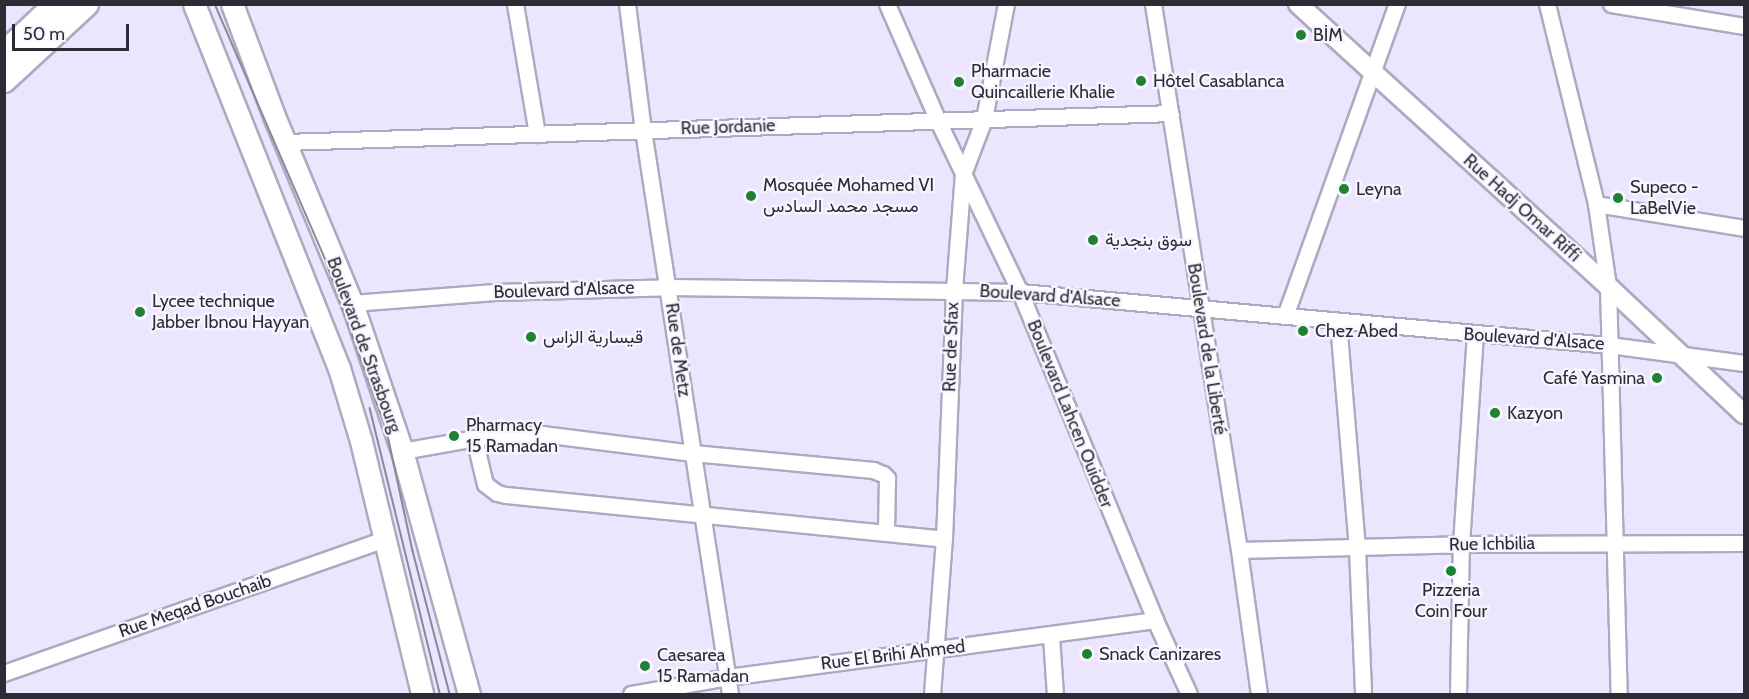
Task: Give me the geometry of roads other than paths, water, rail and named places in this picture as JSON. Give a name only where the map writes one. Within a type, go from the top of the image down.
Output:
[{"type":"main road","points":[[4,39],[42,4]]},
{"type":"main road","points":[[4,54],[57,4]]},
{"type":"main road","points":[[4,69],[75,4]]},
{"type":"main road","points":[[4,80],[86,4]]},
{"type":"main road","name":"Boulevard de Strasbourg","points":[[194,4],[339,368],[385,539],[422,694]]},
{"type":"main road","name":"Boulevard de Strasbourg","points":[[232,4],[285,142],[352,303],[402,451],[469,694]]},
{"type":"street","points":[[515,4],[537,134]]},
{"type":"street","name":"Rue de Metz","points":[[627,4],[643,130],[669,286],[701,514],[730,694]]},
{"type":"street","name":"Boulevard Lahcen Ouidder","points":[[887,4],[938,121],[1020,292],[1155,620],[1189,694]]},
{"type":"street","name":"Rue de Sfax","points":[[932,694],[944,539],[954,290],[963,174],[984,119],[1006,4]]},
{"type":"street","name":"Boulevard de la Liberté","points":[[1153,4],[1172,113],[1259,694]]},
{"type":"street","name":"Rue Hadj Omar Riffi","points":[[1298,4],[1371,73],[1608,286],[1744,414]]},
{"type":"street","points":[[1286,316],[1397,4]]},
{"type":"street","points":[[1546,4],[1596,204],[1608,286],[1613,543],[1619,694]]},
{"type":"street","points":[[1611,4],[1699,11],[1744,26]]},
{"type":"street","name":"Rue Jordanie","points":[[285,142],[1172,113]]},
{"type":"street","points":[[1596,204],[1744,228]]},
{"type":"street","name":"Boulevard d'Alsace","points":[[352,303],[495,292],[669,286],[1020,292],[1475,335],[1609,345],[1744,363]]},
{"type":"street","points":[[1338,322],[1357,548],[1364,694]]},
{"type":"street","points":[[1458,694],[1461,544],[1475,335]]},
{"type":"street","points":[[402,451],[498,434],[542,434],[693,453],[878,472],[886,478],[886,531]]},
{"type":"street","points":[[474,438],[483,478],[489,488],[497,492],[530,498],[886,531],[944,539]]},
{"type":"street","name":"Rue Meqad Bouchaib","points":[[4,673],[385,539]]},
{"type":"street","name":"Rue Ichbilia","points":[[1239,550],[1461,544],[1744,543]]},
{"type":"street","name":"Rue El Brihi Ahmed","points":[[631,694],[728,677],[1051,636],[1155,620]]},
{"type":"street","points":[[1051,636],[1055,694]]},
{"type":"tram line","points":[[215,4],[326,261],[387,431],[413,551],[450,694]]},
{"type":"tram line","points":[[370,408],[440,694]]},
{"type":"place","name":"BİM","points":[[1301,35]]},
{"type":"place","name":"Hôtel Casablanca","points":[[1141,81]]},
{"type":"place","name":"Pharmacie Quincaillerie Khalie","points":[[959,82]]},
{"type":"place","name":"Leyna","points":[[1344,189]]},
{"type":"place","name":"Mosquée Mohamed VI مسجد محمد السادس","points":[[751,196]]},
{"type":"place","name":"Supeco - LaBelVie","points":[[1618,198]]},
{"type":"place","name":"سوق بنجدية","points":[[1093,240]]},
{"type":"place","name":"Lycee technique Jabber Ibnou Hayyan","points":[[140,312]]},
{"type":"place","name":"Chez Abed","points":[[1303,331]]},
{"type":"place","name":"قيسارية الزاس","points":[[531,337]]},
{"type":"place","name":"Café Yasmina","points":[[1657,378]]},
{"type":"place","name":"Kazyon","points":[[1495,413]]},
{"type":"place","name":"Pharmacy 15 Ramadan","points":[[454,436]]},
{"type":"place","name":"Pizzeria Coin Four","points":[[1451,571]]},
{"type":"place","name":"Snack Canizares","points":[[1087,654]]},
{"type":"place","name":"Caesarea 15 Ramadan","points":[[645,666]]}]
